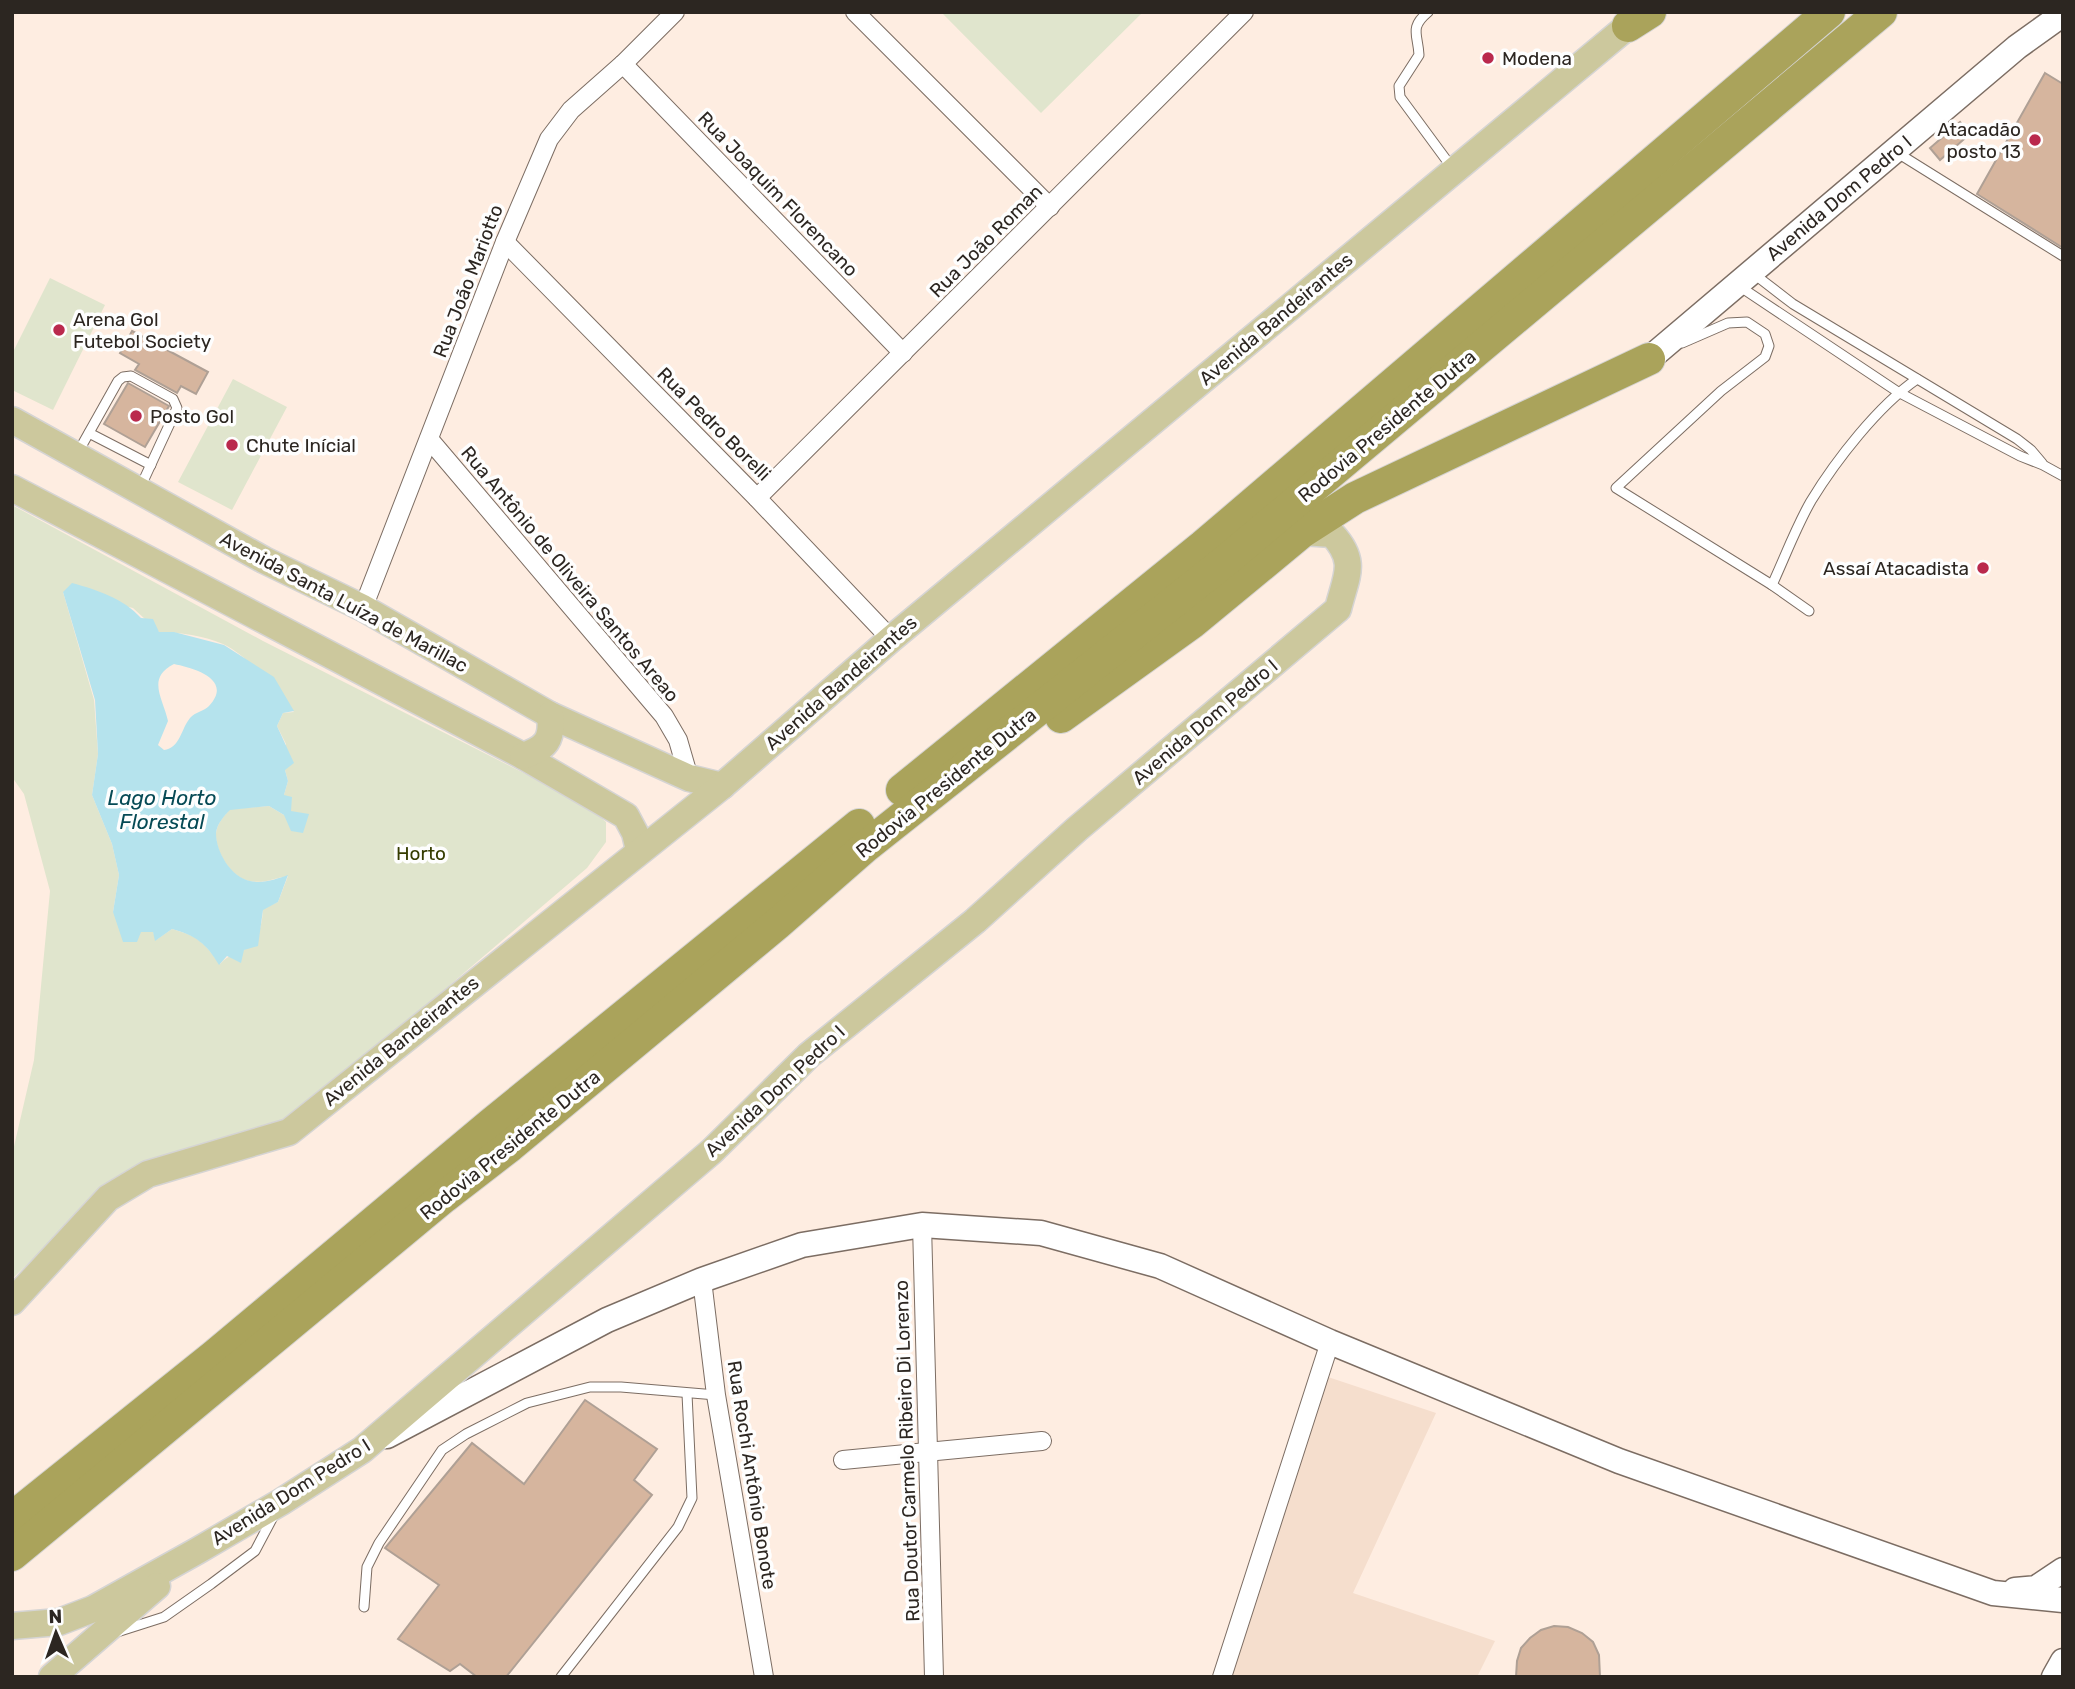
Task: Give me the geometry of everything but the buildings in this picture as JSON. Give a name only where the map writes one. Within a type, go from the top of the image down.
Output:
[{"type":"highway","name":"Rodovia Presidente Dutra","points":[[12,1518],[214,1356],[491,1124],[1203,546],[1829,12]]},
{"type":"highway","name":"Rodovia Presidente Dutra","points":[[12,1555],[777,924],[865,847],[1235,553],[1881,12]]},
{"type":"highway","points":[[777,924],[1193,622],[1302,532],[1355,498],[1649,359]]},
{"type":"main road","name":"Avenida Dom Pedro I","points":[[1649,359],[2017,47],[2063,14]]},
{"type":"main road","name":"Avenida Bandeirantes","points":[[12,1302],[108,1198],[148,1174],[289,1132],[722,786],[891,639],[1641,17]]},
{"type":"main road","name":"Avenida Santa Luíza de Marillac","points":[[15,426],[82,444],[139,491],[264,560],[363,608],[550,715],[689,778],[722,786]]},
{"type":"main road","points":[[12,488],[523,757],[626,816],[639,850]]},
{"type":"main road","name":"Avenida Dom Pedro I","points":[[12,1626],[59,1622],[93,1609],[281,1502],[362,1450],[712,1151],[809,1055],[975,921],[1077,829],[1338,609],[1349,566],[1346,549],[1332,534],[1302,532]]},
{"type":"main road","points":[[523,757],[548,742],[552,727],[550,715]]},
{"type":"main road","points":[[362,1450],[607,1320],[702,1280],[802,1245],[922,1225],[1041,1233],[1160,1266],[1330,1342],[1619,1461],[1993,1593],[2063,1600]]},
{"type":"main road","name":"Avenida Dom Pedro I","points":[[52,1677],[197,1551]]},
{"type":"main road","points":[[1993,1593],[2036,1588],[2063,1570]]},
{"type":"main road","points":[[2054,1677],[2063,1661]]},
{"type":"street","name":"Rua João Mariotto","points":[[363,608],[505,242],[548,139],[571,110],[676,12]]},
{"type":"street","points":[[855,12],[1050,206]]},
{"type":"street","name":"Rua João Roman","points":[[757,498],[1244,12]]},
{"type":"street","name":"Rua Joaquim Florencano","points":[[623,64],[903,353]]},
{"type":"street","name":"Rua Pedro Borelli","points":[[505,242],[757,498],[891,639]]},
{"type":"street","name":"Rua Antônio de Oliveira Santos Areao","points":[[429,439],[664,716],[678,740],[689,778]]},
{"type":"street","name":"Rua Doutor Carmelo Ribeiro Di Lorenzo","points":[[922,1225],[934,1677]]},
{"type":"street","name":"Rua Rochi Antônio Bonote","points":[[702,1280],[716,1395],[764,1677]]},
{"type":"street","points":[[1222,1677],[1330,1342]]},
{"type":"street","points":[[843,1460],[1042,1441]]},
{"type":"lane","points":[[1428,12],[1418,21],[1415,30],[1419,55],[1399,86],[1400,97],[1454,170]]},
{"type":"lane","points":[[1895,151],[2063,256]]},
{"type":"lane","points":[[1744,278],[1793,304],[2017,439],[2031,450],[2043,465]]},
{"type":"lane","points":[[1744,278],[1898,392],[2063,476]]},
{"type":"lane","points":[[1649,359],[1728,323],[1747,322],[1765,334],[1769,346],[1765,357],[1721,391],[1616,488],[1772,584],[1809,611]]},
{"type":"lane","points":[[139,491],[151,466],[177,408],[173,399],[131,376],[123,377],[118,381],[82,444],[151,466]]},
{"type":"lane","points":[[1772,584],[1811,501],[1865,429],[1898,392],[1917,379]]},
{"type":"lane","points":[[364,1607],[367,1567],[379,1543],[442,1450],[458,1440],[527,1404],[590,1387],[716,1395]]},
{"type":"lane","points":[[561,1677],[678,1527],[692,1499],[687,1395]]},
{"type":"lane","points":[[98,1638],[164,1617],[211,1584],[255,1551],[281,1502]]},
{"type":"shaded area","points":[[1328,1377],[1436,1413],[1353,1593],[1495,1641],[1477,1677],[1231,1677]]},
{"type":"green space","points":[[941,12],[1143,12],[1041,113]]},
{"type":"green space","name":"Arena Gol Futebol Society","points":[[50,278],[105,305],[53,410],[12,390],[12,354]]},
{"type":"green space","name":"Chute Inícial","points":[[233,379],[287,407],[232,510],[178,482]]},
{"type":"green space","name":"Horto","points":[[12,505],[263,641],[585,804],[606,822],[606,842],[587,868],[287,1124],[99,1196],[12,1279],[12,1155],[34,1060],[50,891],[24,794],[12,777]],"holes":[[[63,592],[133,608],[159,632],[200,637],[216,641],[233,650],[252,665],[294,712],[283,713],[277,726],[286,744],[285,770],[288,781],[284,795],[291,811],[284,815],[269,806],[230,809],[221,820],[216,833],[218,848],[225,863],[242,879],[259,882],[288,876],[278,902],[263,909],[261,927],[253,941],[244,950],[220,964],[205,945],[189,935],[172,929],[156,940],[153,932],[141,932],[113,912],[119,875],[112,844],[92,795],[98,754],[94,700]]]},
{"type":"water","name":"Lago Horto Florestal","points":[[72,583],[91,589],[118,600],[141,618],[153,619],[159,632],[174,632],[224,645],[274,677],[294,711],[283,713],[277,726],[294,763],[285,770],[288,781],[284,795],[292,797],[291,811],[309,814],[303,833],[291,831],[284,815],[269,806],[230,810],[221,820],[216,833],[226,863],[243,879],[260,882],[288,875],[278,902],[263,910],[258,946],[244,950],[241,963],[227,956],[219,965],[200,941],[172,929],[155,941],[153,932],[141,932],[137,942],[123,942],[113,912],[119,875],[112,844],[92,795],[98,754],[95,700],[63,592]],"holes":[[[174,664],[208,676],[217,689],[209,706],[194,714],[174,746],[164,750],[158,745],[168,721],[158,682],[165,670]]]},
{"type":"place","name":"Modena","points":[[1488,58]]},
{"type":"place","name":"Atacadão posto 13","points":[[2035,140]]},
{"type":"place","name":"Arena Gol Futebol Society","points":[[59,330]]},
{"type":"place","name":"Posto Gol","points":[[136,416]]},
{"type":"place","name":"Chute Inícial","points":[[232,445]]},
{"type":"place","name":"Assaí Atacadista","points":[[1983,568]]}]
